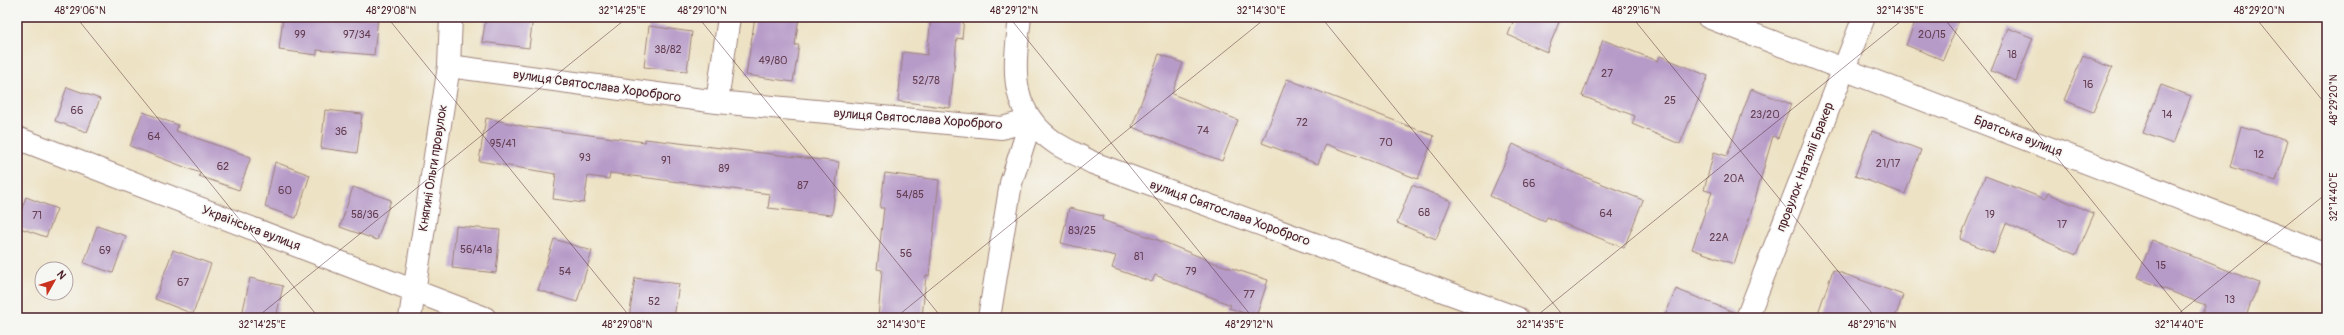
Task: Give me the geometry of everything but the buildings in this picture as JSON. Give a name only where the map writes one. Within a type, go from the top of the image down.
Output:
[{"type":"street","name":"Княгині Ольги провулок","points":[[410,318],[449,66],[451,17]]},
{"type":"street","points":[[718,102],[729,17]]},
{"type":"street","points":[[989,318],[1012,182],[1031,120],[1018,95],[1015,63],[1020,17]]},
{"type":"street","name":"Братська вулиця","points":[[1708,17],[2327,255]]},
{"type":"street","name":"провулок Наталії Бракер","points":[[1747,318],[1864,17]]},
{"type":"street","name":"вулиця Святослава Хороброго","points":[[449,66],[718,102],[1002,128],[1031,120],[1057,143],[1093,162],[1517,318]]},
{"type":"street","name":"Українська вулиця","points":[[17,138],[485,318]]}]
